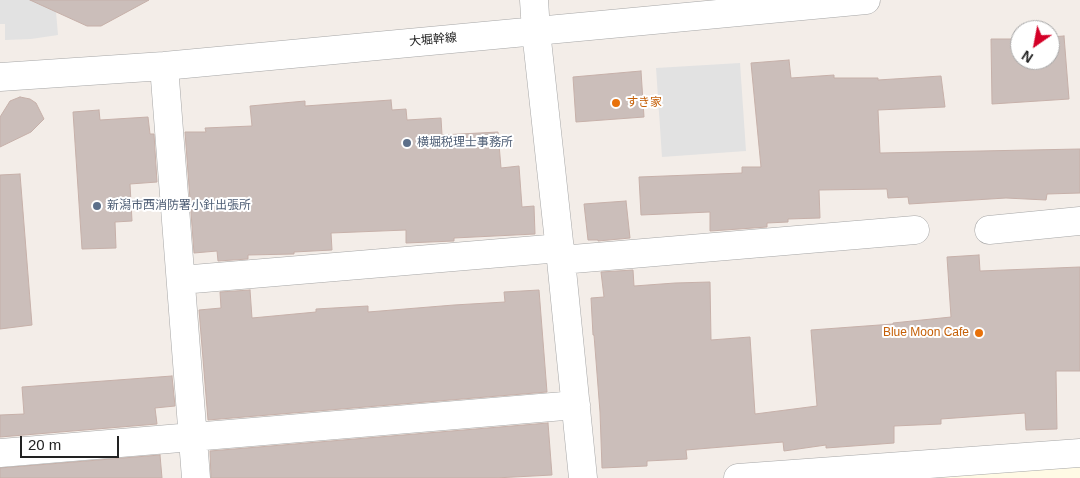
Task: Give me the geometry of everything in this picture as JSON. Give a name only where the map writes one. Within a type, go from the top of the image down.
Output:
[{"type":"street","points":[[534,0],[583,478]]},
{"type":"street","name":"大堀幹線","points":[[0,77],[164,66],[866,0]]},
{"type":"street","points":[[164,66],[196,478]]},
{"type":"street","points":[[989,230],[1080,221]]},
{"type":"street","points":[[181,280],[915,230]]},
{"type":"street","points":[[0,453],[576,405]]},
{"type":"street","points":[[738,478],[1080,453]]},
{"type":"shaded area","points":[[0,0],[55,0],[58,35],[5,40],[5,24],[0,24]]},
{"type":"shaded area","points":[[740,63],[746,151],[662,157],[656,68]]},
{"type":"shaded area","points":[[1080,464],[1080,478],[887,478]]},
{"type":"building","points":[[30,0],[149,0],[101,26],[87,26]]},
{"type":"building","points":[[1060,36],[1064,36],[1069,99],[992,104],[991,39],[1010,39],[1010,70],[1060,70]]},
{"type":"building","points":[[789,60],[791,78],[834,75],[834,78],[878,78],[878,80],[941,76],[945,107],[878,110],[880,153],[1080,149],[1080,193],[1047,194],[1046,200],[1006,198],[909,204],[908,197],[888,198],[887,189],[819,190],[820,218],[788,219],[788,222],[767,223],[767,227],[710,231],[710,212],[641,215],[639,177],[742,173],[742,167],[761,167],[751,63]]},
{"type":"building","points":[[641,71],[644,117],[576,122],[573,77]]},
{"type":"building","points":[[20,97],[30,99],[36,103],[44,119],[31,132],[0,147],[0,117],[10,101]]},
{"type":"building","points":[[391,100],[392,110],[406,109],[407,120],[441,118],[442,135],[498,132],[501,168],[519,166],[522,207],[534,206],[535,234],[454,238],[454,241],[406,243],[406,230],[331,233],[332,250],[294,252],[294,254],[248,255],[248,259],[218,261],[217,251],[194,253],[185,132],[206,132],[205,128],[252,126],[250,106],[305,101],[305,106]]},
{"type":"building","points":[[99,110],[100,120],[148,117],[150,134],[154,134],[157,182],[130,184],[132,221],[115,222],[116,248],[82,249],[73,112]]},
{"type":"building","points":[[20,174],[32,325],[0,329],[0,175]]},
{"type":"building","points":[[626,201],[630,238],[588,240],[584,204]]},
{"type":"building","points":[[979,255],[980,271],[1080,267],[1080,371],[1056,371],[1057,429],[1026,430],[1025,413],[941,419],[941,424],[894,426],[894,443],[826,448],[826,445],[784,451],[783,442],[686,450],[687,459],[647,461],[647,466],[602,468],[600,412],[591,298],[604,297],[601,272],[633,270],[634,286],[710,282],[711,340],[750,337],[755,414],[817,406],[811,330],[893,324],[951,317],[947,257]]},
{"type":"building","points":[[250,290],[252,318],[316,312],[316,309],[368,306],[368,312],[505,302],[504,292],[539,290],[547,392],[208,420],[199,310],[221,308],[220,292]]},
{"type":"building","points":[[172,376],[175,406],[155,408],[157,424],[0,437],[0,415],[24,414],[22,387]]},
{"type":"building","points":[[548,423],[552,475],[495,478],[211,478],[210,451]]},
{"type":"building","points":[[160,455],[162,478],[0,478],[0,468]]},
{"type":"place","name":"すき家","points":[[616,103]]},
{"type":"place","name":"横堀税理士事務所","points":[[407,143]]},
{"type":"place","name":"新潟市西消防署小針出張所","points":[[97,206]]},
{"type":"place","name":"Blue Moon Cafe","points":[[979,333]]}]
